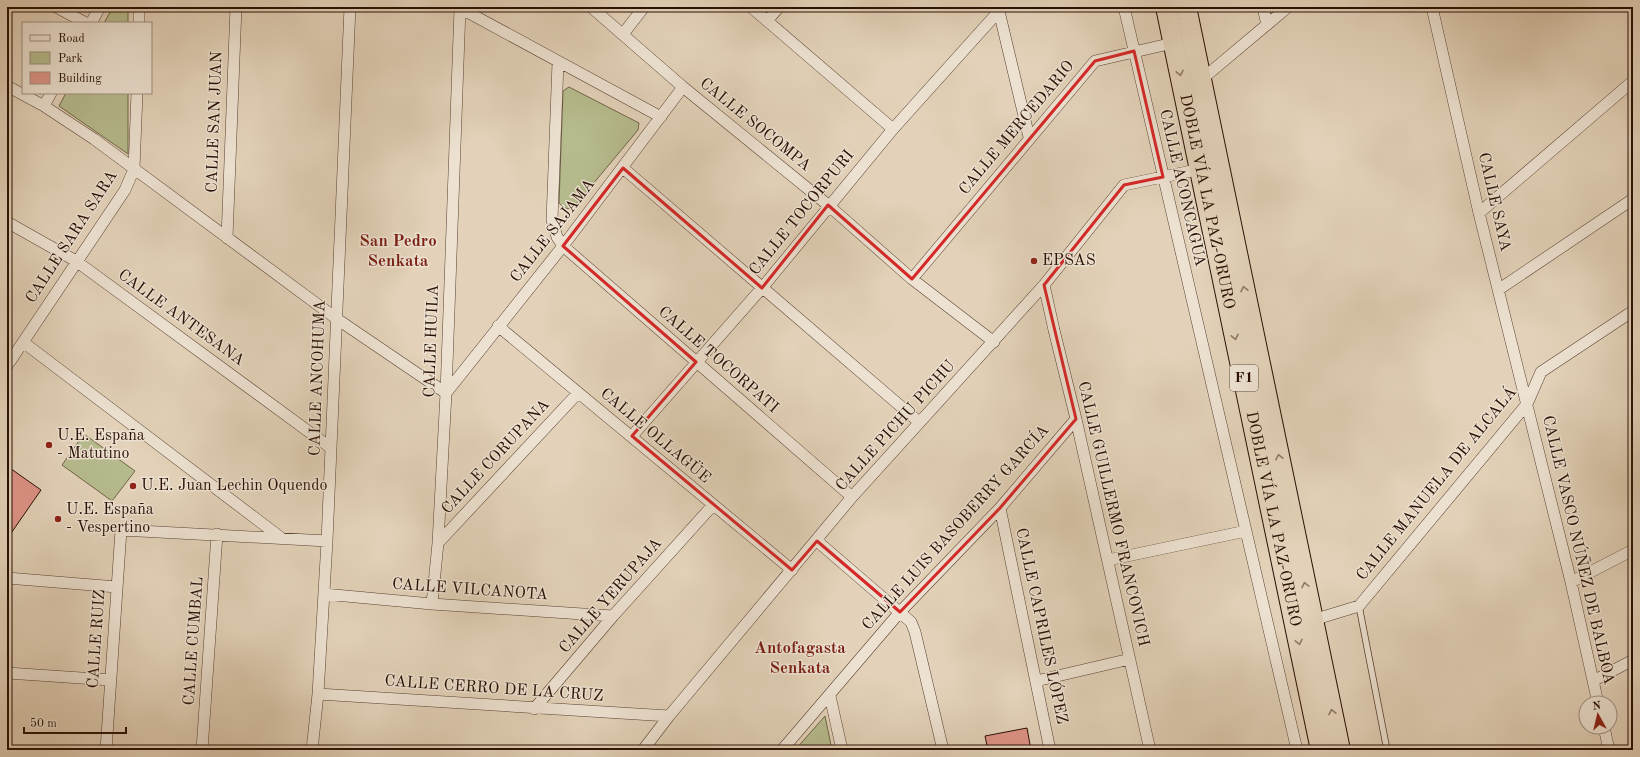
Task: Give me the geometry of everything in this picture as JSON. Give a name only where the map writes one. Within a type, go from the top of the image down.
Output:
[{"type":"highway","name":"DOBLE VÍA LA PAZ-ORURO","points":[[1166,7],[1321,750]]},
{"type":"highway","name":"DOBLE VÍA LA PAZ-ORURO","points":[[1186,7],[1340,750]]},
{"type":"street","points":[[56,7],[84,22]]},
{"type":"street","points":[[92,22],[100,7]]},
{"type":"street","points":[[139,7],[139,22]]},
{"type":"street","name":"CALLE SAN JUAN","points":[[227,238],[236,7]]},
{"type":"street","name":"CALLE ANCOHUMA","points":[[312,750],[318,694],[327,541],[350,7]]},
{"type":"street","name":"CALLE SOCOMPA","points":[[591,7],[683,87],[828,205],[912,279],[994,342]]},
{"type":"street","points":[[623,34],[644,7]]},
{"type":"street","points":[[751,7],[893,129]]},
{"type":"street","points":[[768,21],[779,7]]},
{"type":"street","name":"CALLE ACONCAGUA","points":[[1124,7],[1297,750]]},
{"type":"street","points":[[1263,7],[1267,25]]},
{"type":"street","points":[[1201,80],[1288,7]]},
{"type":"street","name":"CALLE SAYA","points":[[1432,7],[1479,213],[1527,404]]},
{"type":"street","points":[[459,8],[661,117]]},
{"type":"street","name":"CALLE HUILA","points":[[432,604],[438,543],[446,393],[459,8]]},
{"type":"street","points":[[998,9],[1029,137]]},
{"type":"street","name":"CALLE TOCORPURI","points":[[632,436],[762,288],[828,205],[998,9]]},
{"type":"street","name":"CALLE MERCEDARIO","points":[[912,279],[1029,137],[1095,61],[1173,43]]},
{"type":"street","points":[[558,62],[552,220],[557,237],[563,246]]},
{"type":"street","points":[[1479,213],[1633,81]]},
{"type":"street","points":[[7,86],[44,106],[94,138],[337,319],[446,393]]},
{"type":"street","name":"CALLE SAJAMA","points":[[446,393],[563,246],[683,87]]},
{"type":"street","points":[[44,106],[50,94]]},
{"type":"street","name":"CALLE SARA SARA","points":[[7,366],[125,190],[134,169],[137,94]]},
{"type":"street","points":[[622,168],[919,422]]},
{"type":"street","name":"CALLE PICHU PICHU","points":[[643,750],[669,716],[852,498],[1044,285],[1124,185],[1201,169]]},
{"type":"street","points":[[1498,290],[1633,199]]},
{"type":"street","name":"CALLE ANTESANA","points":[[7,222],[76,261],[331,448]]},
{"type":"street","name":"CALLE TOCORPATI","points":[[563,246],[852,498]]},
{"type":"street","name":"CALLE GUILLERMO FRANCOVICH","points":[[1044,285],[1076,419],[1150,750]]},
{"type":"street","name":"CALLE MANUELA DE ALCALÁ","points":[[1313,620],[1359,606],[1527,404],[1541,372],[1633,312]]},
{"type":"street","name":"CALLE OLLAGÜE","points":[[498,326],[792,570]]},
{"type":"street","points":[[23,342],[280,537]]},
{"type":"street","name":"CALLE CORUPANA","points":[[438,543],[578,393]]},
{"type":"street","name":"CALLE VASCO NÚÑEZ DE BALBOA","points":[[1527,404],[1571,582],[1596,695]]},
{"type":"street","name":"CALLE LUIS BASOBERRY GARCÍA","points":[[782,750],[830,696],[900,612],[1000,508],[1076,419]]},
{"type":"street","name":"CALLE YERUPAJA","points":[[534,708],[613,616],[713,505]]},
{"type":"street","name":"CALLE CAPRILES LÓPEZ","points":[[1000,508],[1050,750]]},
{"type":"street","name":"CALLE RUIZ","points":[[106,750],[121,530],[216,534]]},
{"type":"street","points":[[1108,560],[1246,531]]},
{"type":"street","points":[[216,534],[327,541]]},
{"type":"street","name":"CALLE CUMBAL","points":[[202,750],[216,534]]},
{"type":"street","points":[[817,540],[911,622],[915,632],[943,750]]},
{"type":"street","points":[[1571,582],[1633,550]]},
{"type":"street","points":[[7,578],[117,587]]},
{"type":"street","name":"CALLE VILCANOTA","points":[[324,594],[432,604],[613,616]]},
{"type":"street","points":[[1036,681],[1130,659]]},
{"type":"street","points":[[1593,681],[1633,660]]},
{"type":"street","points":[[7,673],[111,680]]},
{"type":"street","name":"CALLE CERRO DE LA CRUZ","points":[[318,694],[669,716]]},
{"type":"street","points":[[830,696],[842,750]]},
{"type":"street","points":[[1606,735],[1609,750]]},
{"type":"lane","points":[[1359,606],[1387,750]]},
{"type":"highlighted area","points":[[1134,51],[1163,177],[1124,185],[1044,285],[1076,419],[1000,508],[900,612],[817,541],[792,570],[632,436],[696,362],[563,246],[623,168],[762,288],[828,205],[912,279],[1095,61]]},
{"type":"green space","points":[[113,7],[128,7],[128,22],[105,22]]},
{"type":"green space","points":[[569,87],[639,123],[638,130],[572,209],[564,208],[559,203],[563,91]]},
{"type":"green space","points":[[65,94],[128,94],[128,154],[59,106]]},
{"type":"green space","points":[[84,434],[135,471],[112,501],[62,465]]},
{"type":"green space","points":[[825,716],[832,750],[795,750]]},
{"type":"building","points":[[7,466],[41,490],[7,539]]},
{"type":"building","points":[[1027,728],[1031,750],[988,750],[985,736]]},
{"type":"place","name":"EPSAS","points":[[1034,261]]},
{"type":"place","name":"U.E. España - Matutino","points":[[49,445]]},
{"type":"place","name":"U.E. Juan Lechin Oquendo","points":[[133,486]]},
{"type":"place","name":"U.E. España - Vespertino","points":[[58,519]]},
{"type":"district","name":"San Pedro Senkata","points":[[398,251]]},
{"type":"district","name":"Antofagasta Senkata","points":[[800,658]]}]
